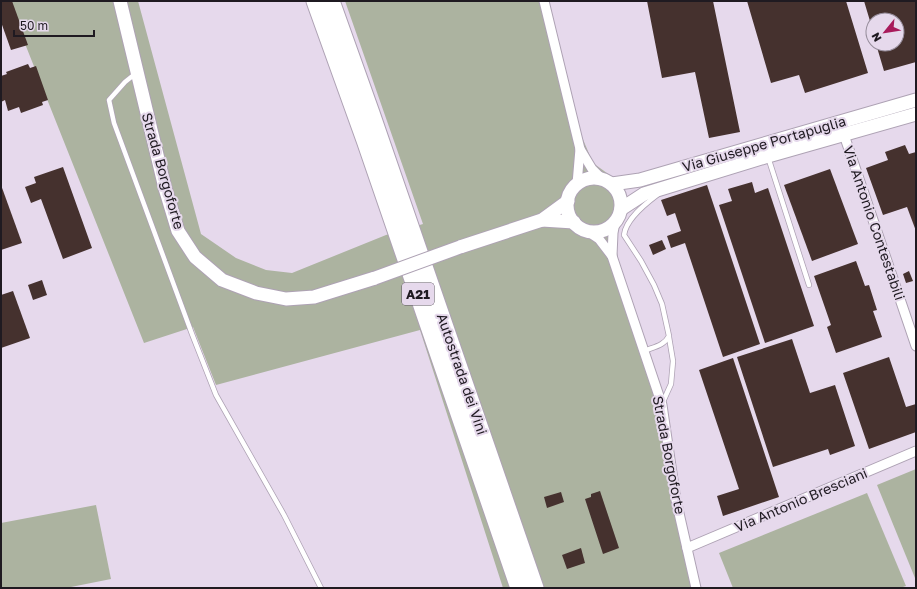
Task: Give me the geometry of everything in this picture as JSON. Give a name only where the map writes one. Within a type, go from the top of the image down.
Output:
[{"type":"highway","name":"Autostrada dei Vini","points":[[315,1],[365,140],[519,588]]},
{"type":"highway","name":"Autostrada dei Vini","points":[[331,1],[536,588]]},
{"type":"main road","name":"Strada Borgoforte","points":[[120,1],[165,188],[178,231],[195,256],[222,280],[256,293],[286,299],[314,297],[375,278],[460,247],[542,220]]},
{"type":"main road","name":"Via Giuseppe Portapuglia","points":[[606,182],[640,180],[766,150],[842,128],[916,100]]},
{"type":"main road","name":"Via Giuseppe Portapuglia","points":[[842,128],[916,114]]},
{"type":"main road","name":"Via Giuseppe Portapuglia","points":[[621,209],[644,194],[670,186],[766,150]]},
{"type":"main road","points":[[588,178],[606,182],[620,196],[621,209],[615,222],[604,230],[587,231],[574,222],[568,212],[568,201],[572,189],[576,184],[588,178]]},
{"type":"main road","points":[[542,220],[568,201]]},
{"type":"main road","points":[[542,220],[574,222]]},
{"type":"street","points":[[544,1],[580,149],[592,169],[606,182]]},
{"type":"street","name":"Via Antonio Contestabili","points":[[842,128],[916,346]]},
{"type":"street","points":[[576,184],[580,149]]},
{"type":"street","name":"Strada Borgoforte","points":[[615,222],[612,232],[612,256],[662,405],[676,500],[696,588]]},
{"type":"street","name":"Strada Borgoforte","points":[[587,231],[599,239],[612,256]]},
{"type":"street","name":"Via Antonio Bresciani","points":[[687,548],[916,451]]},
{"type":"lane","points":[[137,74],[125,82],[109,100],[114,123],[216,395],[284,515],[321,588]]},
{"type":"lane","points":[[766,150],[809,284]]},
{"type":"lane","points":[[662,405],[671,384],[673,361],[662,304],[641,261],[624,235],[625,229],[638,211],[670,186]]},
{"type":"lane","points":[[644,351],[666,342],[669,336]]},
{"type":"green space","points":[[8,1],[138,1],[201,234],[236,258],[266,270],[292,273],[386,235],[423,224],[345,1],[546,1],[579,130],[593,163],[611,176],[624,195],[622,220],[615,235],[621,286],[663,403],[689,547],[699,588],[503,588],[420,330],[216,385],[193,327],[144,343]]},
{"type":"green space","points":[[916,469],[916,578],[915,578],[877,485]]},
{"type":"green space","points":[[867,493],[906,586],[900,588],[733,588],[719,553]]},
{"type":"green space","points":[[96,505],[111,579],[66,588],[1,588],[1,523]]},
{"type":"building","points":[[1,1],[12,1],[28,45],[11,50],[1,22]]},
{"type":"building","points":[[647,1],[713,1],[740,132],[709,138],[695,72],[662,78]]},
{"type":"building","points":[[747,1],[846,1],[868,73],[805,93],[799,75],[771,83]]},
{"type":"building","points":[[864,1],[916,1],[916,62],[884,71],[878,52],[905,52],[905,12],[867,12]]},
{"type":"building","points":[[28,64],[30,68],[36,66],[48,100],[42,102],[43,105],[21,113],[19,107],[8,111],[5,100],[1,102],[1,76],[7,74],[6,72]]},
{"type":"building","points":[[905,145],[909,154],[916,152],[916,231],[907,207],[883,215],[866,168],[888,160],[885,152]]},
{"type":"building","points":[[63,167],[92,248],[63,259],[41,199],[31,203],[25,187],[36,183],[34,177]]},
{"type":"building","points":[[830,169],[858,244],[812,261],[784,185]]},
{"type":"building","points":[[752,182],[755,193],[768,188],[814,326],[765,343],[719,205],[732,201],[728,189]]},
{"type":"building","points":[[1,185],[22,243],[1,250]]},
{"type":"building","points":[[707,185],[760,344],[723,357],[685,243],[671,248],[667,236],[681,231],[675,213],[667,216],[661,200]]},
{"type":"building","points":[[662,240],[666,249],[653,255],[649,245]]},
{"type":"building","points":[[856,261],[865,286],[869,285],[877,310],[873,311],[882,337],[836,353],[827,327],[831,325],[814,276]]},
{"type":"building","points":[[909,271],[913,281],[906,283],[903,274]]},
{"type":"building","points":[[42,280],[47,295],[33,300],[28,285]]},
{"type":"building","points":[[13,291],[30,338],[1,348],[1,295]]},
{"type":"building","points":[[792,339],[810,393],[835,385],[855,446],[830,455],[828,449],[773,467],[737,357]]},
{"type":"building","points":[[889,357],[906,407],[916,404],[916,432],[869,449],[843,373]]},
{"type":"building","points":[[733,358],[779,497],[723,516],[717,496],[739,489],[699,370]]},
{"type":"building","points":[[600,491],[619,548],[603,554],[585,499],[591,497],[591,494]]},
{"type":"building","points":[[561,492],[564,502],[547,508],[544,497]]},
{"type":"building","points":[[581,548],[585,563],[567,569],[562,555]]}]
